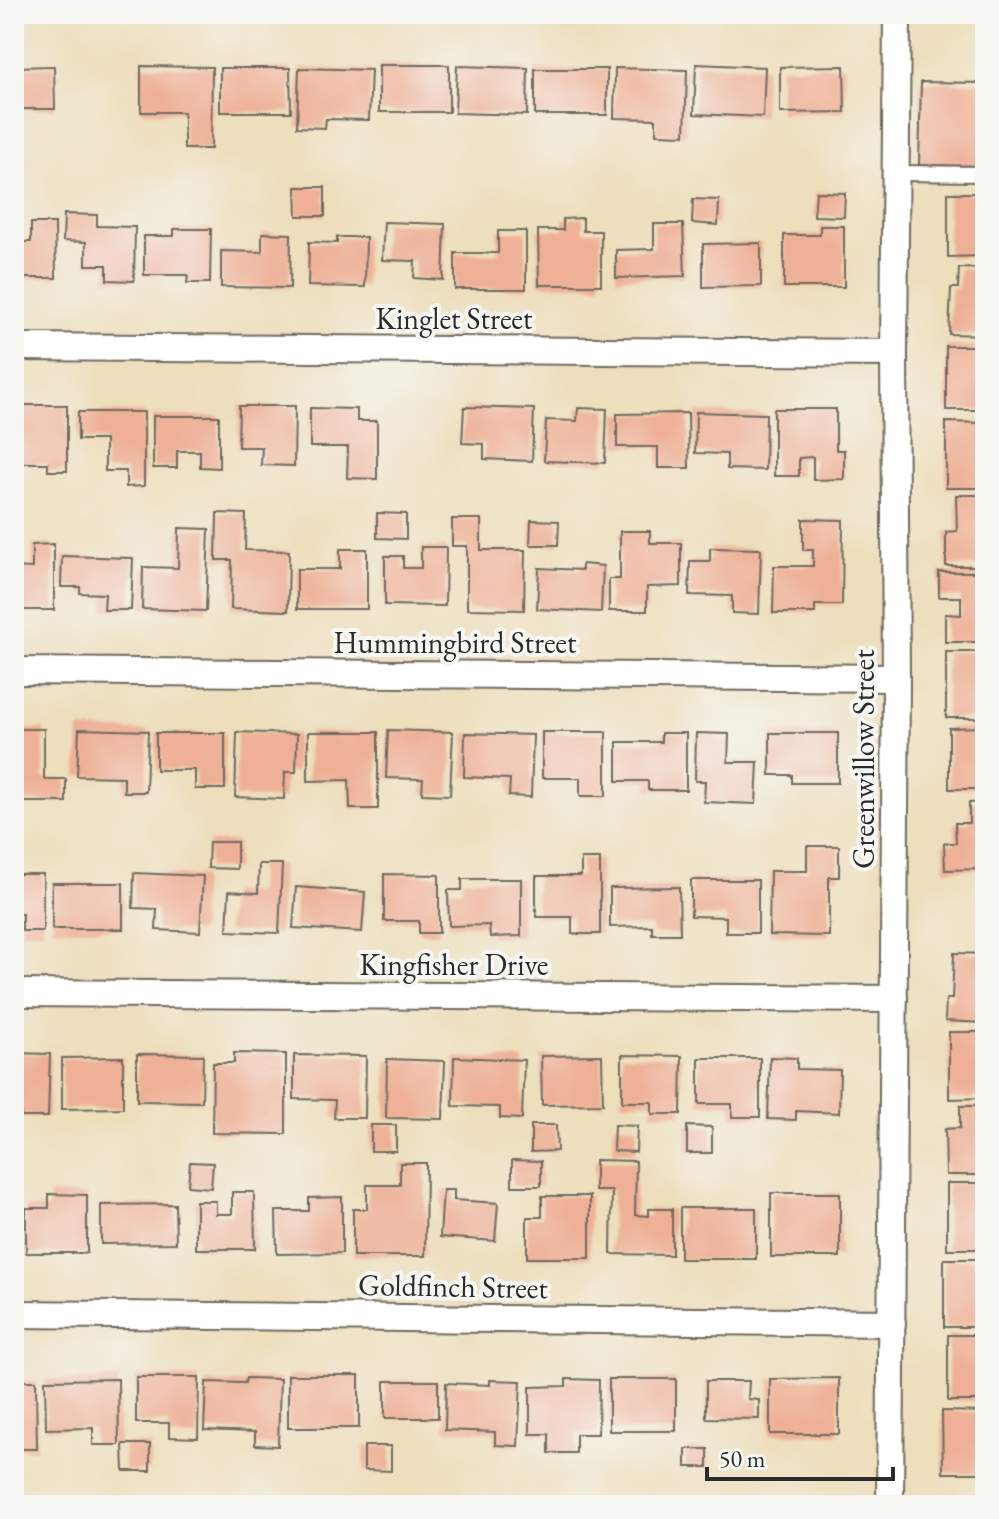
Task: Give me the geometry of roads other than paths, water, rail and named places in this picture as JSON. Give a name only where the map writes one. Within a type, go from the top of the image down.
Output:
[{"type":"street","name":"Greenwillow Street","points":[[890,1505],[897,14]]},
{"type":"street","name":"Kinglet Street","points":[[14,347],[894,353]]},
{"type":"street","name":"Hummingbird Street","points":[[14,671],[896,678]]},
{"type":"street","name":"Kingfisher Drive","points":[[14,993],[894,999]]},
{"type":"street","name":"Goldfinch Street","points":[[14,1314],[892,1323]]},
{"type":"lane","points":[[895,173],[985,174]]}]
